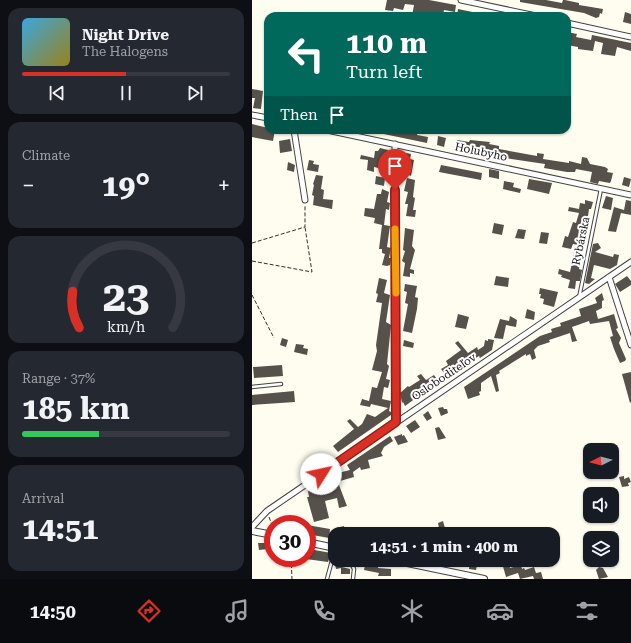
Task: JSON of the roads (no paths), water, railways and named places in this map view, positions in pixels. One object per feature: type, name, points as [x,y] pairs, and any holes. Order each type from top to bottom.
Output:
[{"type":"street","points":[[461,0],[517,12]]},
{"type":"street","points":[[571,24],[631,36]]},
{"type":"street","points":[[252,115],[264,117]]},
{"type":"street","points":[[295,134],[305,200]]},
{"type":"street","name":"Holubyho","points":[[346,134],[631,195]]},
{"type":"street","points":[[395,144],[396,422]]},
{"type":"street","name":"Osloboditeľov","points":[[252,526],[267,511],[631,262]]},
{"type":"street","points":[[609,277],[629,333],[631,346]]},
{"type":"street","points":[[252,531],[264,534]]},
{"type":"street","points":[[316,545],[328,550]]},
{"type":"street","points":[[427,567],[484,579]]},
{"type":"lane","name":"Rybárska","points":[[579,298],[601,188]]},
{"type":"lane","points":[[252,387],[281,384]]},
{"type":"lane","points":[[327,579],[331,567]]},
{"type":"lane","points":[[353,567],[354,579]]}]
